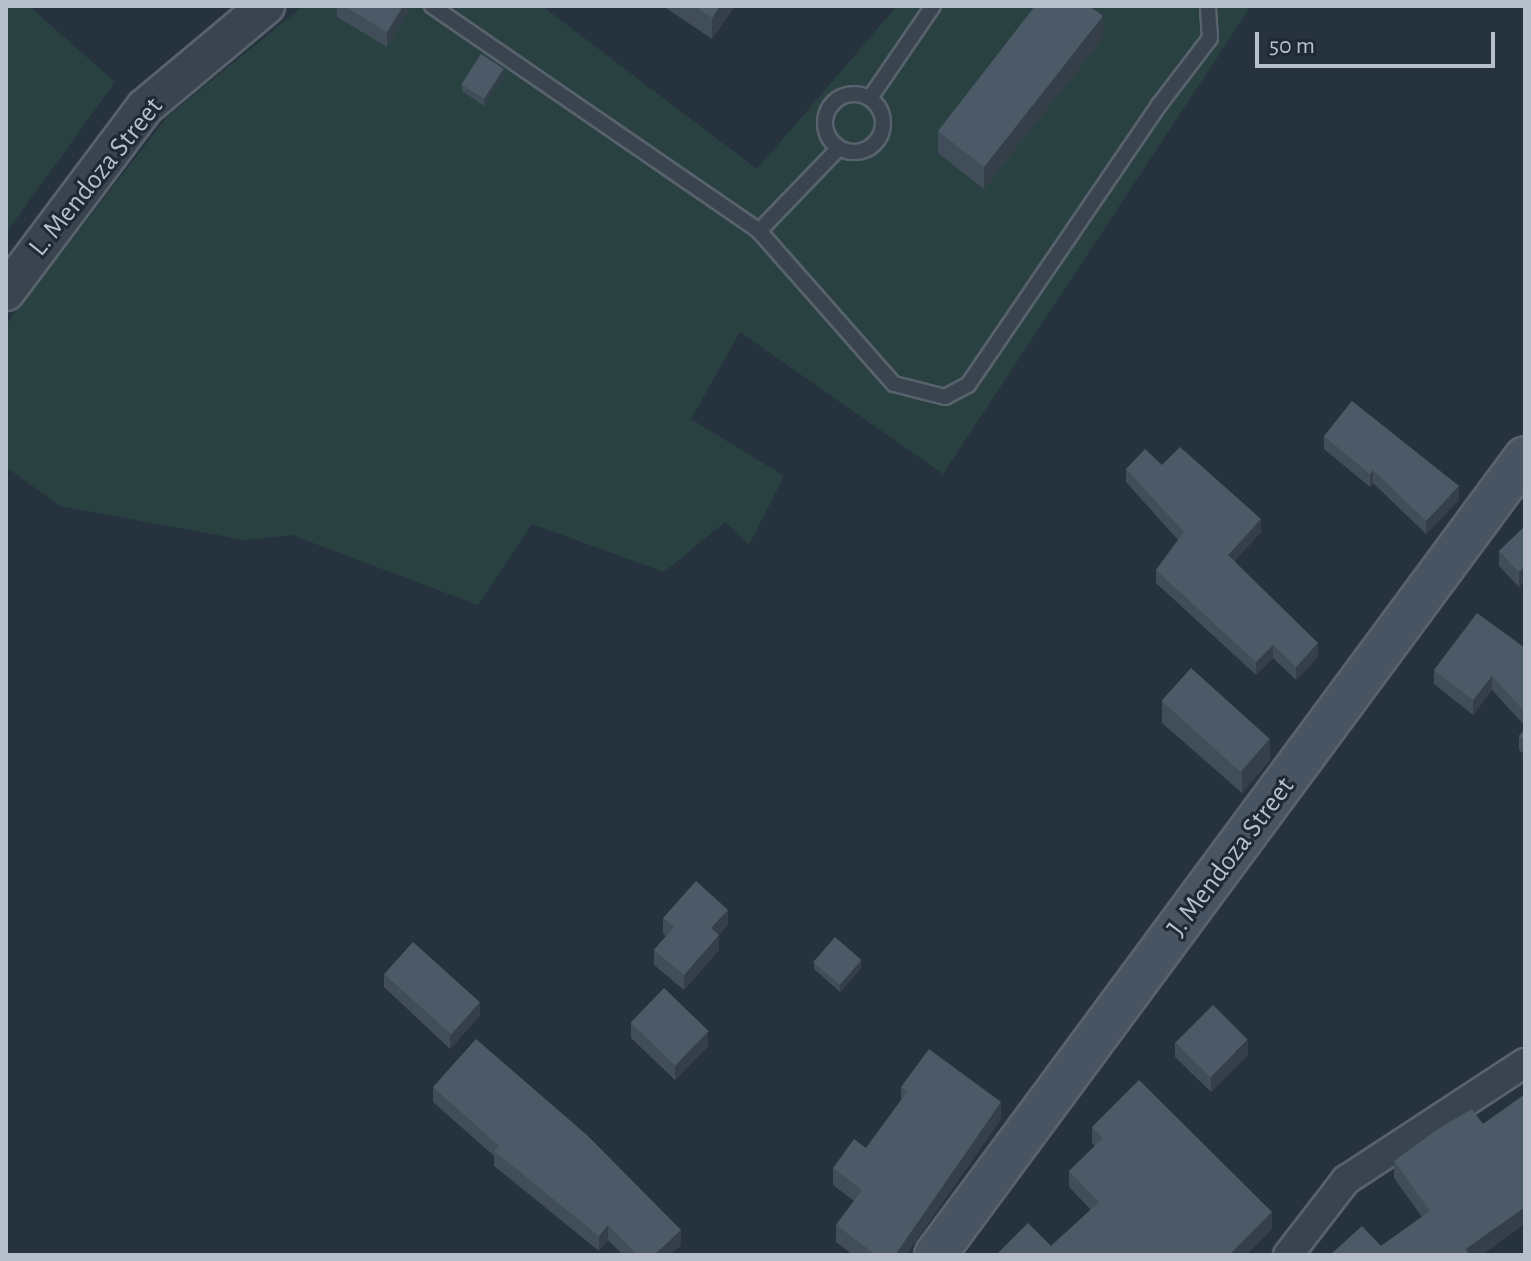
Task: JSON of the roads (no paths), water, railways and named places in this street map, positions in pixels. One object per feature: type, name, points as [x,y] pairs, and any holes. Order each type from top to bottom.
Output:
[{"type":"main road","name":"J. Mendoza Street","points":[[935,1255],[1525,457]]},
{"type":"street","name":"L. Mendoza Street","points":[[6,292],[145,107],[266,6]]},
{"type":"street","points":[[1288,1255],[1346,1180],[1525,1063]]},
{"type":"lane","points":[[432,6],[759,231],[894,384],[945,397],[968,385],[1159,105],[1210,38],[1208,6]]},
{"type":"lane","points":[[870,98],[933,6]]},
{"type":"lane","points":[[852,93],[870,98],[882,112],[883,131],[873,146],[856,153],[838,149],[826,135],[825,116],[834,100],[852,93]]},
{"type":"lane","points":[[759,231],[838,149]]}]
